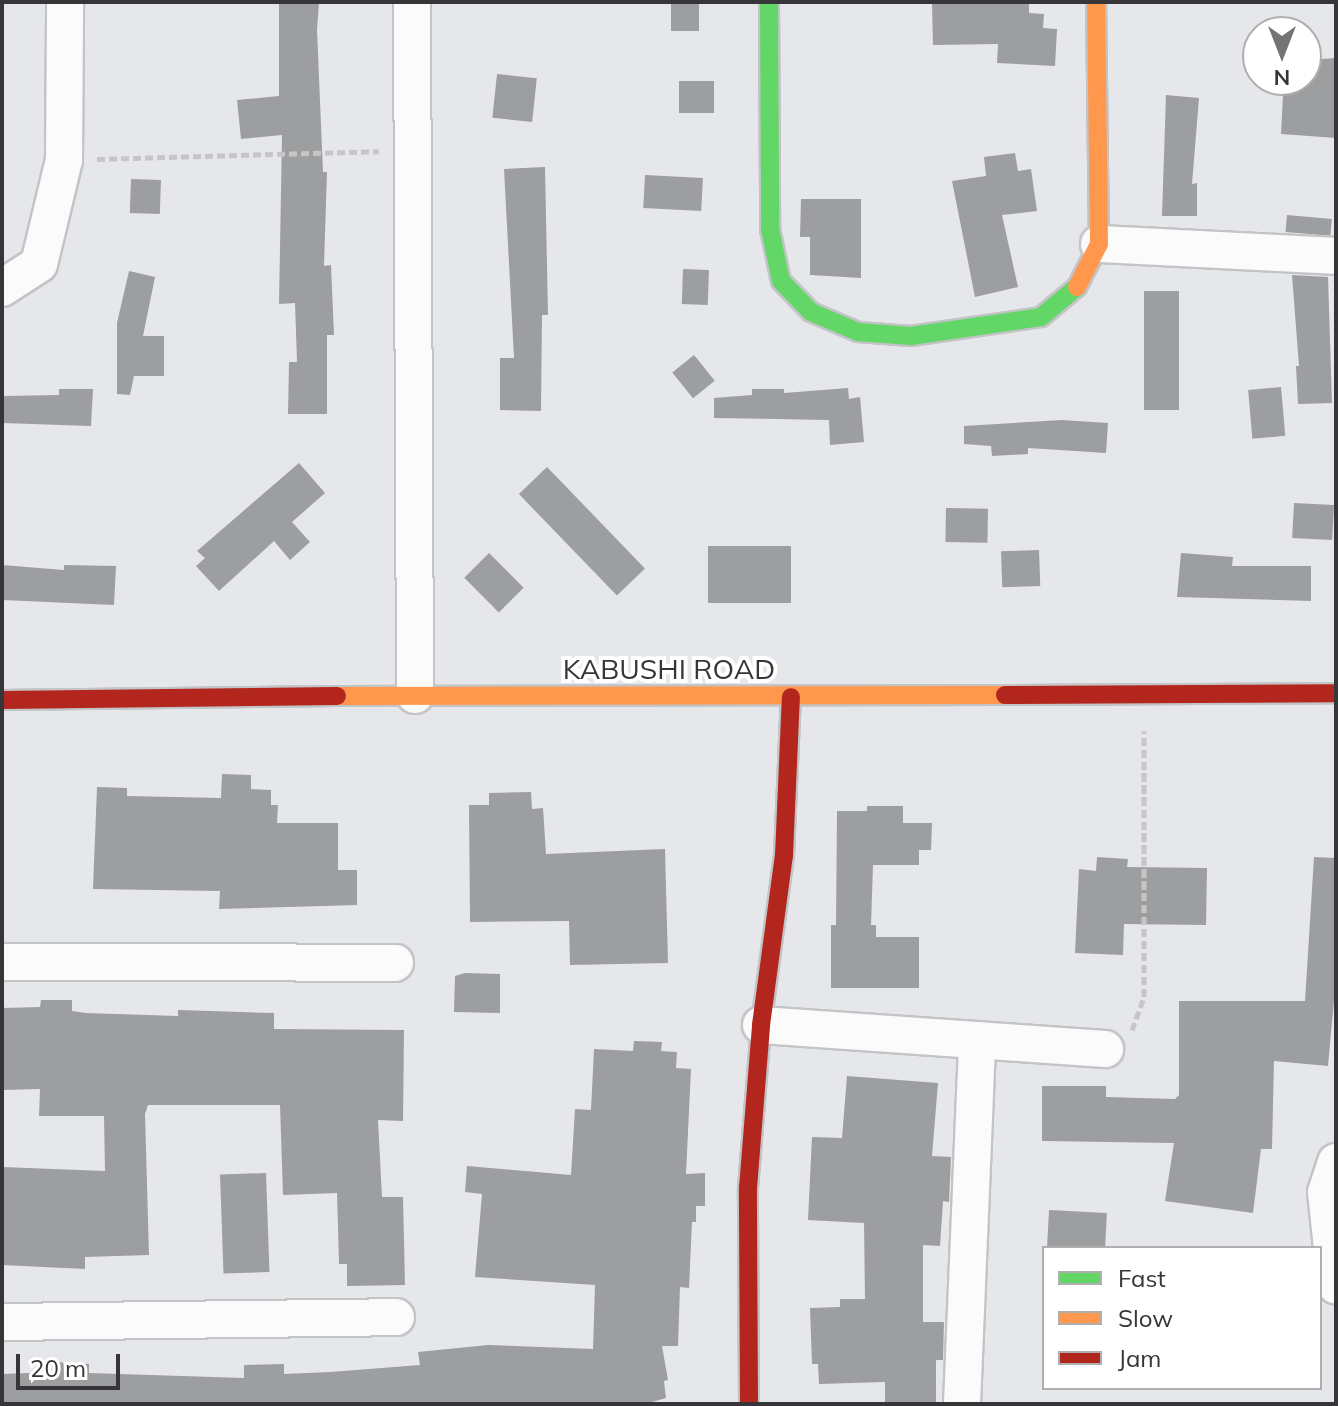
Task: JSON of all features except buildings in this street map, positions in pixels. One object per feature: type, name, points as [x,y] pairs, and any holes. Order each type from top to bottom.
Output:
[{"type":"street","points":[[2,288],[39,264],[64,160],[65,2]]},
{"type":"street","points":[[412,2],[415,695]]},
{"type":"street","points":[[769,2],[770,229],[781,281],[811,312],[858,332],[911,336],[1041,317],[1076,289],[1099,244],[1096,2]]},
{"type":"street","points":[[1099,244],[1336,256]]},
{"type":"street","name":"KABUSHI ROAD","points":[[2,700],[415,695],[791,697],[1336,693]]},
{"type":"street","points":[[749,1404],[748,1188],[761,1025],[784,855],[791,697]]},
{"type":"street","points":[[2,962],[395,963]]},
{"type":"street","points":[[761,1025],[1105,1049]]},
{"type":"street","points":[[962,1404],[977,1040]]},
{"type":"street","points":[[1336,1162],[1326,1192],[1336,1285]]},
{"type":"street","points":[[2,1322],[396,1317]]},
{"type":"path","points":[[64,160],[412,150]]},
{"type":"path","points":[[1105,1049],[1134,1029],[1144,997],[1144,696]]},
{"type":"traffic: fast","points":[[769,2],[770,229],[781,281],[811,312],[858,332],[911,336],[1041,317],[1077,287]]},
{"type":"traffic: slow","points":[[1077,287],[1099,244],[1096,2]]},
{"type":"traffic: slow","points":[[337,696],[1005,695]]},
{"type":"traffic: jam","points":[[1005,695],[1336,693]]},
{"type":"traffic: jam","points":[[2,700],[337,696]]},
{"type":"traffic: jam","points":[[749,1404],[748,1188],[761,1025],[784,855],[791,697]]}]
